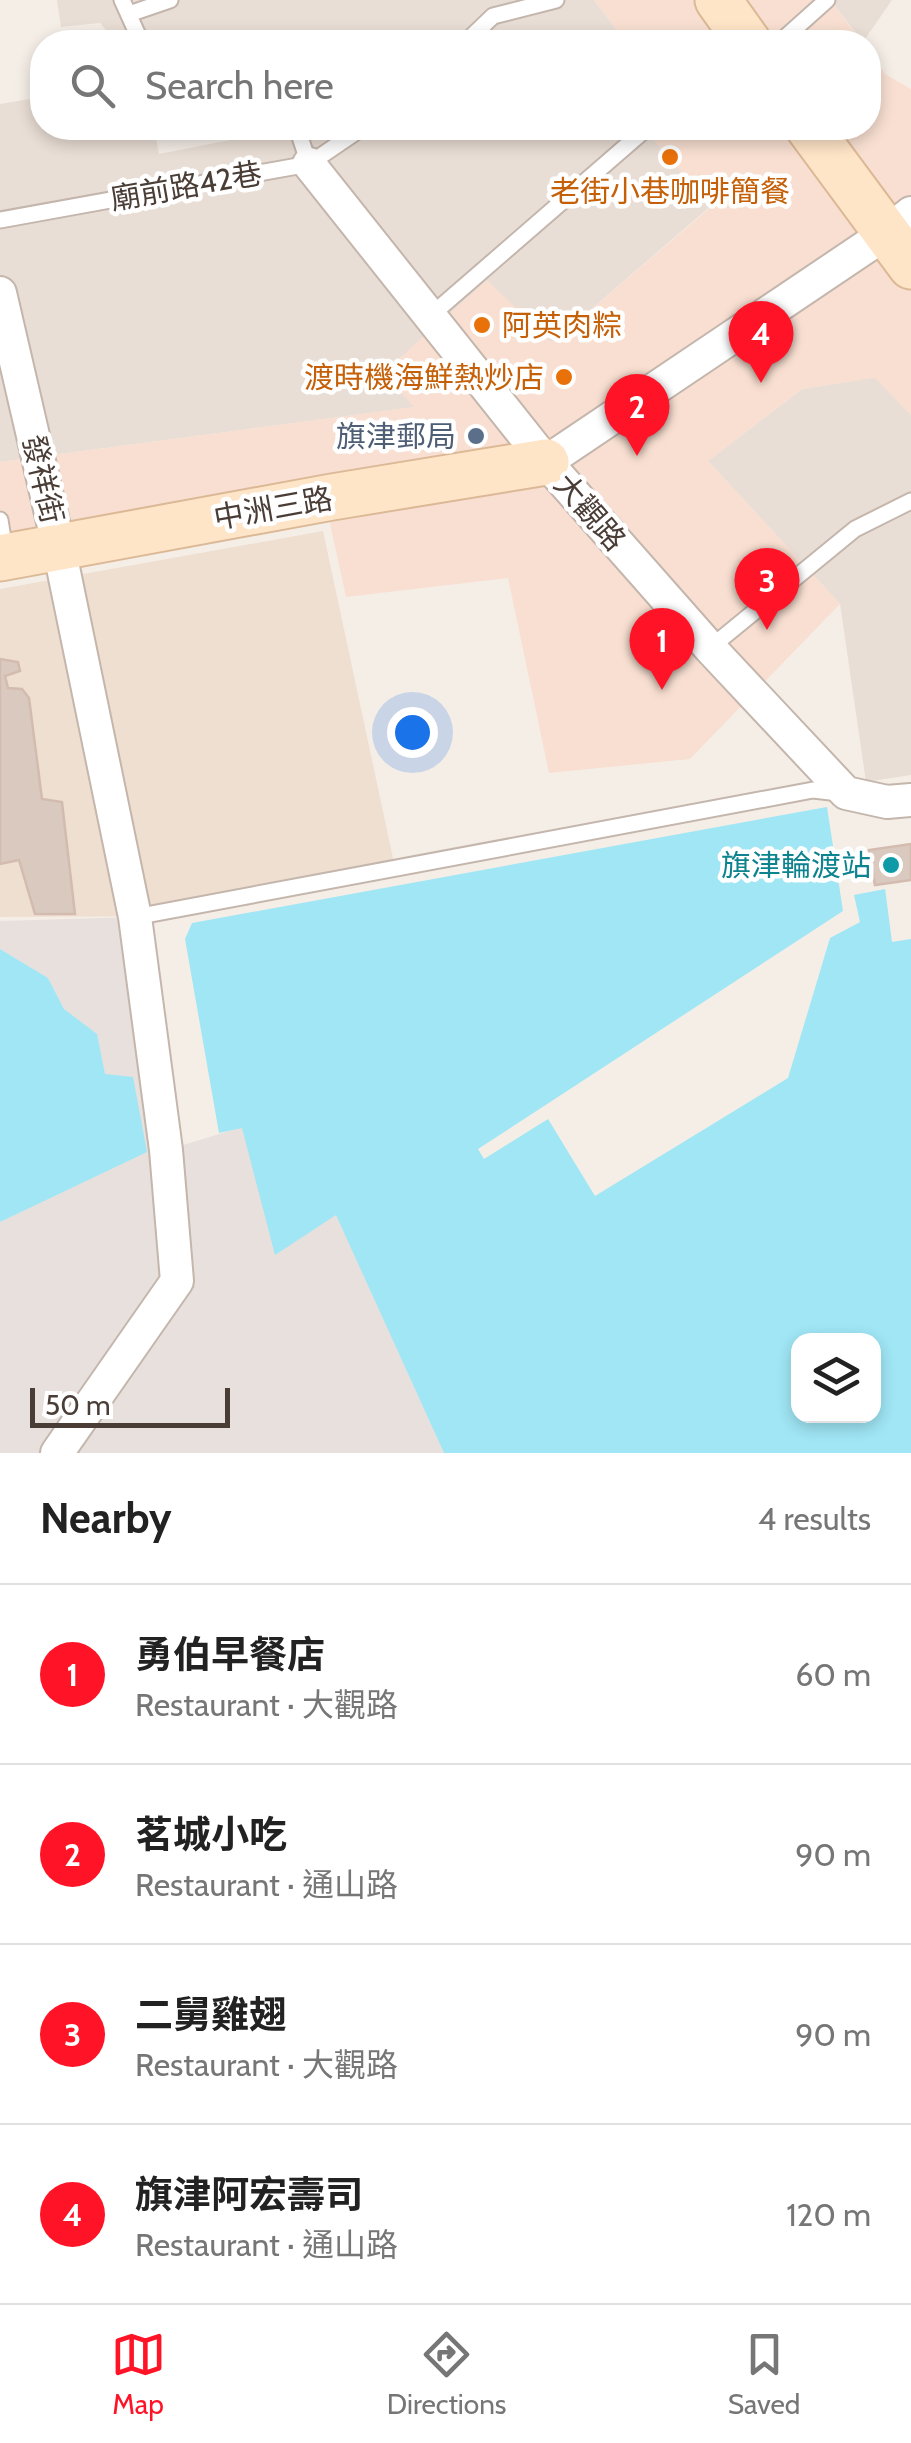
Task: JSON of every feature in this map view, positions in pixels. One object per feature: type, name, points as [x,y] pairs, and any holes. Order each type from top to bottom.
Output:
[{"type":"street","points":[[718,0],[744,30]]},
{"type":"street","points":[[546,462],[902,238],[819,140]]},
{"type":"street","name":"大觀路","points":[[309,164],[546,462],[710,648],[846,793]]},
{"type":"street","name":"發祥街","points":[[0,292],[136,917],[166,1150],[177,1281],[57,1453]]},
{"type":"street","name":"中洲三路","points":[[2,545],[58,548],[546,462]]},
{"type":"street","points":[[846,793],[887,802],[911,800]]},
{"type":"lane","points":[[136,30],[126,7],[170,0]]},
{"type":"lane","points":[[478,30],[493,16],[556,0]]},
{"type":"lane","points":[[775,30],[827,0]]},
{"type":"lane","points":[[301,140],[309,164]]},
{"type":"lane","name":"廟前路42巷","points":[[0,220],[309,164],[344,140]]},
{"type":"lane","points":[[429,317],[633,140]]},
{"type":"lane","points":[[710,648],[856,529],[911,501]]},
{"type":"lane","points":[[136,917],[813,790],[846,793]]},
{"type":"shaded area","points":[[57,0],[594,0],[617,30],[106,30],[100,23],[61,27]]},
{"type":"shaded area","points":[[594,0],[830,0],[853,30],[617,30]]},
{"type":"shaded area","points":[[830,0],[892,0],[871,30],[854,30]]},
{"type":"shaded area","points":[[881,68],[911,89],[911,415],[875,378],[802,389],[708,461],[840,604],[690,759],[549,773],[508,578],[346,597],[322,487],[0,544],[0,462],[414,407],[383,373],[487,280],[552,343],[712,206],[654,140],[881,140]]},
{"type":"shaded area","points":[[30,99],[30,140],[156,140],[159,154],[230,140],[654,140],[712,205],[552,343],[487,281],[383,373],[415,407],[0,462],[0,104]]},
{"type":"shaded area","points":[[875,377],[911,415],[911,775],[866,782],[840,604],[708,461],[802,389]]},
{"type":"shaded area","points":[[323,531],[396,872],[185,916],[0,917],[0,589]]},
{"type":"shaded area","points":[[135,917],[167,1150],[242,1127],[336,1214],[444,1453],[0,1453],[0,1222],[147,1151],[105,1074],[96,1034],[64,1009],[48,978],[0,949],[0,921]]},
{"type":"water","points":[[827,807],[843,911],[478,1149],[484,1159],[548,1119],[595,1196],[788,1078],[830,938],[860,922],[854,895],[911,884],[911,1453],[444,1453],[336,1215],[275,1255],[242,1128],[219,1133],[185,939],[192,923]]},
{"type":"water","points":[[0,949],[48,978],[64,1009],[97,1034],[105,1074],[133,1077],[147,1152],[0,1222]]},
{"type":"pier","points":[[911,884],[911,939],[892,942],[885,888]]},
{"type":"building","points":[[0,659],[18,662],[20,671],[5,676],[8,688],[22,689],[29,698],[42,799],[62,802],[75,914],[35,914],[19,860],[0,864]]},
{"type":"building","name":"旗津輪渡站","points":[[911,844],[911,880],[875,885],[869,850]]},
{"type":"place","name":"老街小巷咖啡簡餐","points":[[670,157]]},
{"type":"place","name":"阿英肉粽","points":[[482,325]]},
{"type":"place","name":"渡時機海鮮熱炒店","points":[[564,377]]},
{"type":"place","name":"旗津阿宏壽司","points":[[761,383]]},
{"type":"place","name":"旗津郵局","points":[[476,436]]},
{"type":"place","name":"茗城小吃","points":[[637,456]]},
{"type":"place","name":"二舅雞翅","points":[[767,630]]},
{"type":"place","name":"勇伯早餐店","points":[[662,690]]},
{"type":"place","name":"旗津輪渡站","points":[[891,865]]}]
